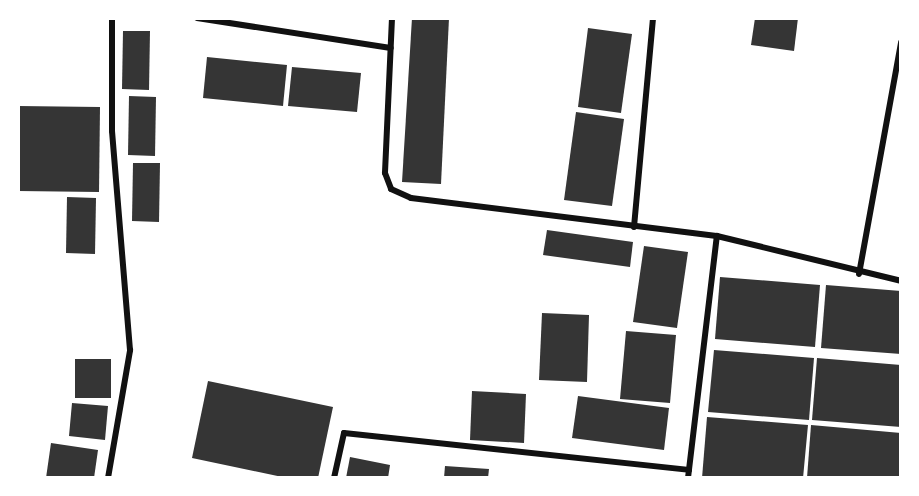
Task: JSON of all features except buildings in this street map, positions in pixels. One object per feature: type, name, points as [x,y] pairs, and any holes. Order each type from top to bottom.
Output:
[{"type":"street","points":[[108,478],[130,350],[112,131],[112,18]]},
{"type":"street","points":[[197,18],[391,48]]},
{"type":"street","points":[[392,18],[385,173],[391,189],[411,198],[717,236],[859,274],[901,281]]},
{"type":"street","points":[[634,227],[653,18]]},
{"type":"street","points":[[859,274],[901,42]]},
{"type":"street","points":[[688,478],[717,236]]},
{"type":"street","points":[[334,478],[344,433],[688,470]]}]
